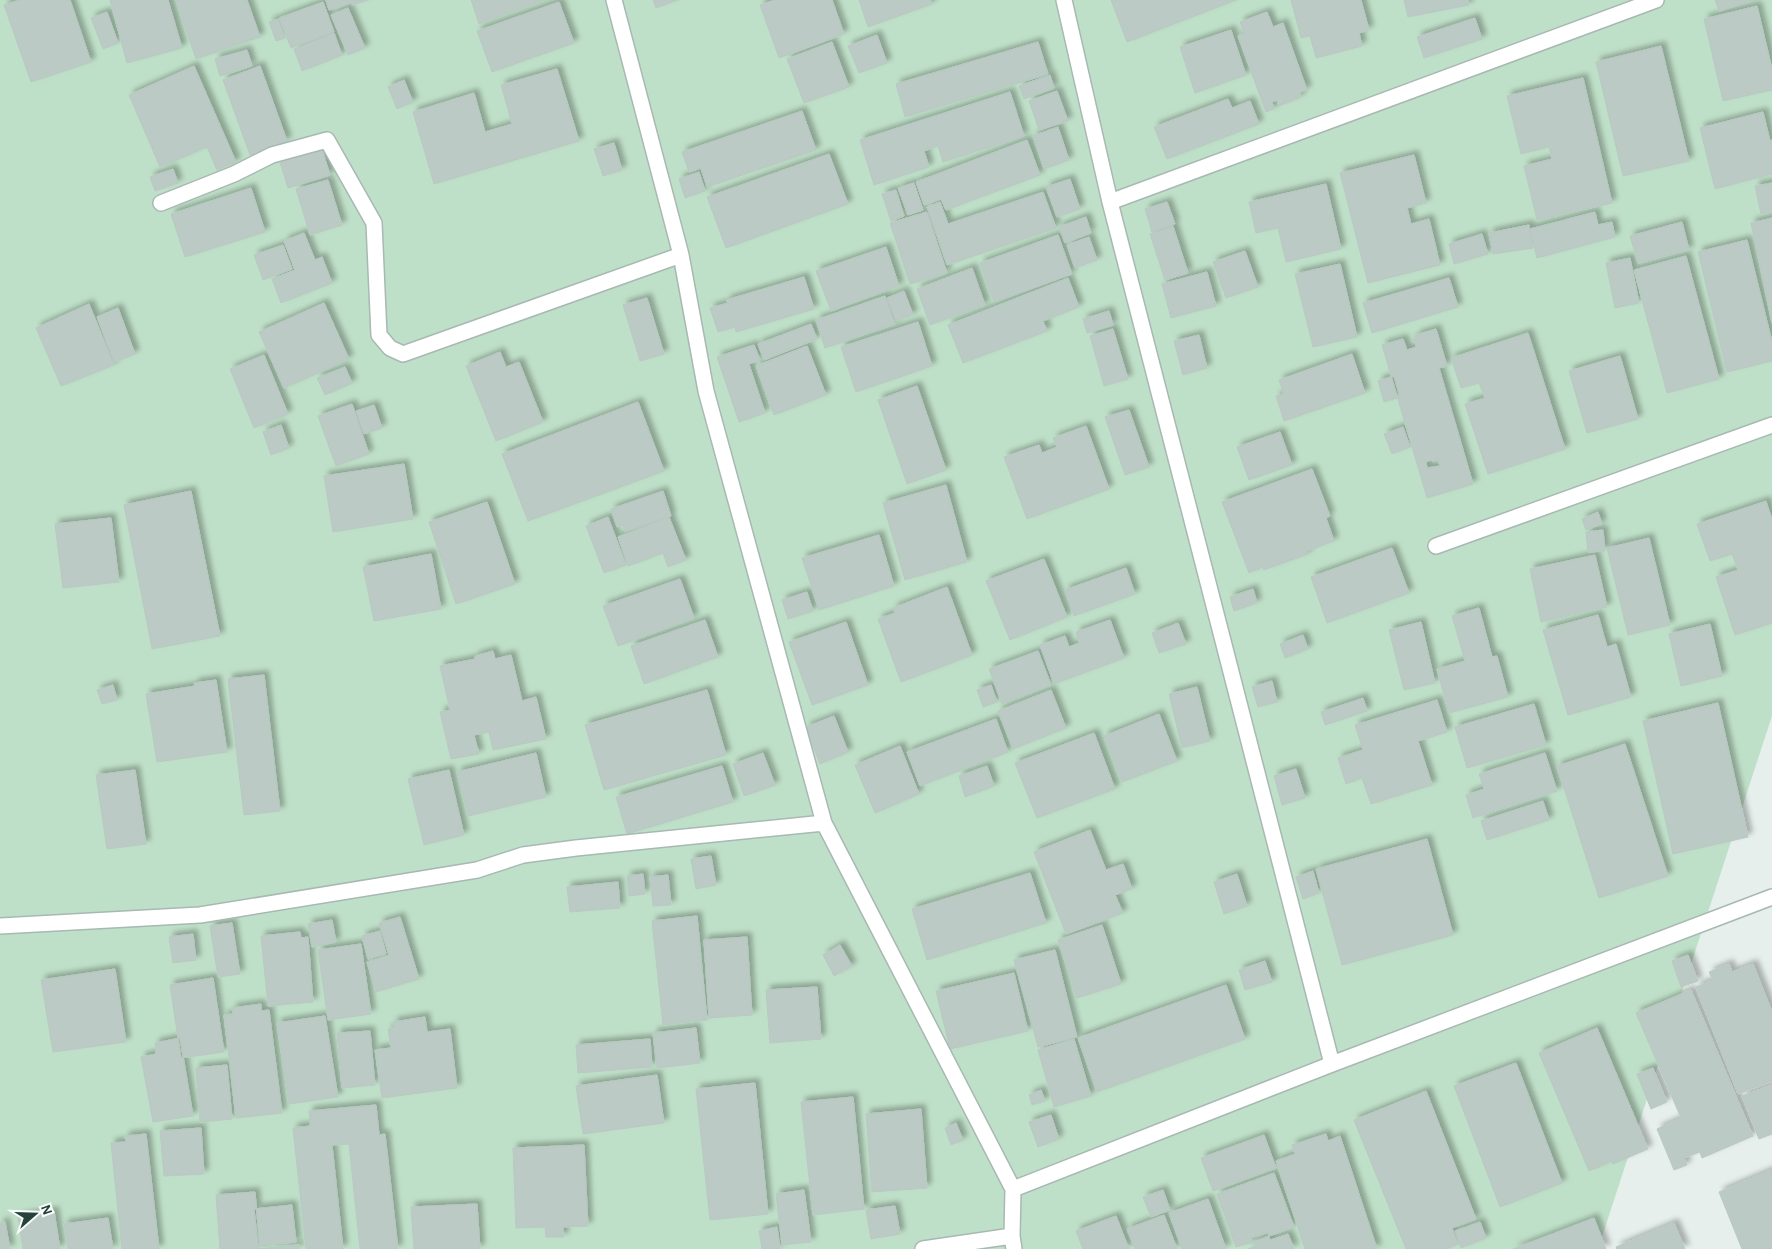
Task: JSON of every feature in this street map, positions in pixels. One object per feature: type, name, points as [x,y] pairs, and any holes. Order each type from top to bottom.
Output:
[{"type":"street","points":[[614,0],[681,255],[706,391],[824,822],[1013,1189],[1013,1242],[923,1249]]},
{"type":"street","points":[[1064,0],[1110,202],[1332,1064]]},
{"type":"street","points":[[1110,202],[1656,0]]},
{"type":"street","points":[[161,203],[234,174],[272,155],[327,140],[374,223],[379,335],[390,348],[403,354],[681,255]]},
{"type":"street","points":[[1436,546],[1772,425]]},
{"type":"street","points":[[0,926],[200,915],[477,870],[524,855],[824,822]]},
{"type":"street","points":[[1013,1189],[1332,1064],[1772,897]]},
{"type":"green space","points":[[0,0],[1772,0],[1772,716],[1598,1249],[0,1249]]},
{"type":"building","points":[[20,0],[70,0],[91,62],[31,82],[4,5]]},
{"type":"building","points":[[110,0],[168,0],[182,48],[127,63]]},
{"type":"building","points":[[176,0],[247,0],[260,37],[196,59]]},
{"type":"building","points":[[326,0],[368,0],[329,10]]},
{"type":"building","points":[[471,0],[545,0],[479,24]]},
{"type":"building","points":[[653,0],[677,0],[656,8]]},
{"type":"building","points":[[775,0],[832,0],[844,34],[779,58],[760,5]]},
{"type":"building","points":[[859,0],[930,0],[932,4],[868,27]]},
{"type":"building","points":[[1111,0],[1236,0],[1127,42]]},
{"type":"building","points":[[1291,0],[1361,0],[1369,30],[1359,33],[1362,46],[1316,58],[1310,36],[1301,38]]},
{"type":"building","points":[[1404,0],[1468,0],[1469,5],[1408,17]]},
{"type":"building","points":[[1715,0],[1755,0],[1719,11]]},
{"type":"building","points":[[323,2],[334,32],[291,48],[279,18]]},
{"type":"building","points":[[559,2],[574,43],[492,72],[477,31]]},
{"type":"building","points":[[1757,6],[1772,69],[1772,90],[1723,101],[1704,19]]},
{"type":"building","points":[[348,8],[365,48],[348,55],[331,15]]},
{"type":"building","points":[[107,12],[118,43],[103,49],[91,18]]},
{"type":"building","points":[[1267,12],[1273,27],[1283,23],[1307,90],[1300,92],[1301,97],[1279,106],[1277,100],[1272,102],[1274,109],[1266,112],[1238,36],[1244,33],[1240,22]]},
{"type":"building","points":[[1475,18],[1482,39],[1424,58],[1417,37]]},
{"type":"building","points":[[278,19],[285,38],[276,41],[269,22]]},
{"type":"building","points":[[1231,30],[1246,75],[1195,93],[1180,47]]},
{"type":"building","points":[[334,33],[342,55],[302,71],[294,49]]},
{"type":"building","points":[[877,35],[887,63],[859,73],[848,46]]},
{"type":"building","points":[[832,42],[849,87],[804,103],[787,59]]},
{"type":"building","points":[[1038,42],[1048,74],[905,117],[896,84]]},
{"type":"building","points":[[1661,46],[1689,161],[1623,176],[1596,62]]},
{"type":"building","points":[[247,50],[252,66],[220,76],[215,59]]},
{"type":"building","points":[[194,66],[236,162],[217,170],[207,147],[160,167],[129,95]]},
{"type":"building","points":[[260,66],[287,141],[250,155],[223,80]]},
{"type":"building","points":[[557,69],[579,141],[434,184],[413,112],[474,93],[485,132],[512,124],[501,85]]},
{"type":"building","points":[[1050,75],[1054,88],[1024,99],[1019,86]]},
{"type":"building","points":[[1583,78],[1612,203],[1537,220],[1524,166],[1552,159],[1549,147],[1521,154],[1507,96]]},
{"type":"building","points":[[404,80],[413,102],[397,109],[388,87]]},
{"type":"building","points":[[1057,91],[1068,121],[1039,130],[1029,101]]},
{"type":"building","points":[[1010,92],[1024,136],[943,162],[938,146],[924,151],[929,167],[874,185],[860,140]]},
{"type":"building","points":[[1228,99],[1232,108],[1250,101],[1259,124],[1167,159],[1154,127]]},
{"type":"building","points":[[802,111],[816,150],[707,187],[701,168],[689,172],[682,152]]},
{"type":"building","points":[[1763,112],[1770,141],[1772,140],[1772,174],[1715,189],[1700,128]]},
{"type":"building","points":[[1058,127],[1069,160],[1044,169],[1033,136]]},
{"type":"building","points":[[1027,140],[1040,175],[946,210],[941,199],[924,205],[916,182]]},
{"type":"building","points":[[614,143],[622,170],[603,176],[594,149]]},
{"type":"building","points":[[321,146],[330,175],[288,188],[279,159]]},
{"type":"building","points":[[829,154],[848,204],[726,248],[707,197]]},
{"type":"building","points":[[1414,155],[1426,203],[1407,208],[1411,224],[1429,219],[1440,265],[1368,283],[1340,173]]},
{"type":"building","points":[[173,169],[178,183],[155,191],[150,177]]},
{"type":"building","points":[[699,172],[705,191],[685,198],[679,179]]},
{"type":"building","points":[[1070,179],[1080,209],[1057,217],[1046,187]]},
{"type":"building","points":[[328,180],[342,225],[310,235],[296,189]]},
{"type":"building","points":[[914,183],[923,210],[908,215],[898,188]]},
{"type":"building","points":[[1772,183],[1772,212],[1761,214],[1755,186]]},
{"type":"building","points":[[1326,184],[1341,249],[1286,262],[1278,228],[1256,233],[1249,202]]},
{"type":"building","points":[[251,188],[265,232],[185,257],[171,214]]},
{"type":"building","points":[[896,190],[904,216],[891,221],[882,194]]},
{"type":"building","points":[[1043,192],[1056,228],[947,265],[927,207],[940,202],[948,224]]},
{"type":"building","points":[[1167,202],[1175,224],[1152,232],[1145,209]]},
{"type":"building","points":[[927,212],[947,273],[910,284],[890,223]]},
{"type":"building","points":[[1595,212],[1598,225],[1612,222],[1615,237],[1537,258],[1530,229]]},
{"type":"building","points":[[1086,217],[1091,233],[1065,243],[1059,227]]},
{"type":"building","points":[[1772,218],[1772,323],[1751,223]]},
{"type":"building","points":[[1682,222],[1689,250],[1638,263],[1630,236]]},
{"type":"building","points":[[1529,225],[1533,248],[1493,254],[1489,233]]},
{"type":"building","points":[[1173,226],[1188,273],[1165,280],[1150,234]]},
{"type":"building","points":[[304,233],[315,260],[322,257],[332,283],[281,303],[272,279],[295,270],[284,241]]},
{"type":"building","points":[[1482,234],[1488,254],[1454,264],[1449,244]]},
{"type":"building","points":[[1058,235],[1072,274],[994,302],[980,263]]},
{"type":"building","points":[[1089,237],[1097,260],[1075,268],[1067,245]]},
{"type":"building","points":[[1747,240],[1772,342],[1772,361],[1727,372],[1698,252]]},
{"type":"building","points":[[283,245],[292,269],[263,280],[254,255]]},
{"type":"building","points":[[886,247],[899,286],[831,311],[816,271]]},
{"type":"building","points":[[1245,251],[1258,287],[1226,298],[1213,262]]},
{"type":"building","points":[[1686,256],[1719,379],[1667,393],[1634,270]]},
{"type":"building","points":[[1630,258],[1639,303],[1615,308],[1606,263]]},
{"type":"building","points":[[1340,264],[1357,337],[1313,347],[1295,274]]},
{"type":"building","points":[[972,268],[985,305],[930,325],[917,289]]},
{"type":"building","points":[[1207,272],[1216,306],[1171,318],[1162,284]]},
{"type":"building","points":[[804,277],[814,309],[736,332],[735,327],[718,332],[710,308],[728,303],[726,300]]},
{"type":"building","points":[[1068,278],[1079,307],[1043,321],[1047,331],[963,363],[948,325]]},
{"type":"building","points":[[1449,278],[1458,307],[1372,333],[1363,303]]},
{"type":"building","points":[[904,291],[913,315],[896,321],[887,298]]},
{"type":"building","points":[[885,296],[895,324],[825,348],[816,320]]},
{"type":"building","points":[[647,298],[664,354],[640,361],[623,305]]},
{"type":"building","points":[[324,303],[349,359],[284,388],[259,332]]},
{"type":"building","points":[[89,304],[114,365],[61,386],[36,328]]},
{"type":"building","points":[[118,308],[135,354],[114,362],[97,317]]},
{"type":"building","points":[[1109,311],[1113,325],[1087,333],[1083,319]]},
{"type":"building","points":[[918,322],[932,366],[856,392],[841,347]]},
{"type":"building","points":[[811,324],[817,339],[764,360],[758,344]]},
{"type":"building","points":[[1113,329],[1128,379],[1104,386],[1090,336]]},
{"type":"building","points":[[1436,329],[1447,366],[1439,368],[1473,484],[1427,498],[1382,345],[1403,339],[1407,350],[1416,347],[1415,341],[1412,342],[1411,340],[1417,338],[1416,335]],"holes":[[[1438,460],[1440,466],[1427,468],[1426,462]]]},
{"type":"building","points":[[1528,333],[1565,449],[1488,474],[1465,404],[1485,398],[1479,383],[1461,388],[1451,358]]},
{"type":"building","points":[[1199,335],[1207,368],[1183,375],[1174,341]]},
{"type":"building","points":[[754,345],[760,360],[749,364],[765,413],[739,422],[717,357]]},
{"type":"building","points":[[807,346],[826,395],[774,415],[756,366]]},
{"type":"building","points":[[500,352],[506,367],[519,362],[543,422],[496,441],[466,366]]},
{"type":"building","points":[[1352,354],[1365,393],[1284,421],[1276,396],[1284,394],[1279,380]]},
{"type":"building","points":[[264,355],[288,414],[254,428],[230,369]]},
{"type":"building","points":[[1620,356],[1638,419],[1587,433],[1569,371]]},
{"type":"building","points":[[345,367],[352,383],[325,395],[317,378]]},
{"type":"building","points":[[1394,376],[1400,397],[1384,402],[1378,381]]},
{"type":"building","points":[[917,386],[946,470],[907,484],[878,400]]},
{"type":"building","points":[[638,402],[664,471],[528,521],[502,454]]},
{"type":"building","points":[[352,404],[369,454],[336,466],[318,416]]},
{"type":"building","points":[[374,405],[382,428],[364,434],[356,411]]},
{"type":"building","points":[[1129,410],[1149,467],[1125,475],[1105,417]]},
{"type":"building","points":[[281,425],[289,448],[271,455],[263,432]]},
{"type":"building","points":[[1086,426],[1109,489],[1027,519],[1004,457],[1039,445],[1042,453],[1057,447],[1053,438]]},
{"type":"building","points":[[1403,427],[1410,447],[1392,454],[1384,434]]},
{"type":"building","points":[[1280,432],[1292,465],[1249,480],[1237,447]]},
{"type":"building","points":[[404,464],[413,519],[333,532],[324,476]]},
{"type":"building","points":[[1312,469],[1330,516],[1326,518],[1334,541],[1307,551],[1308,554],[1264,570],[1263,567],[1249,573],[1222,502]]},
{"type":"building","points":[[946,485],[967,562],[905,580],[883,503]]},
{"type":"building","points":[[191,491],[220,636],[152,649],[124,505]]},
{"type":"building","points":[[663,491],[671,516],[625,532],[623,525],[617,527],[611,509]]},
{"type":"building","points":[[1766,501],[1772,520],[1772,623],[1735,635],[1716,577],[1738,570],[1732,554],[1710,561],[1697,524]]},
{"type":"building","points":[[487,502],[515,584],[456,604],[429,522]]},
{"type":"building","points":[[1598,512],[1602,524],[1586,530],[1582,519]]},
{"type":"building","points":[[608,517],[626,565],[604,573],[586,526]]},
{"type":"building","points":[[669,517],[686,560],[668,567],[663,553],[628,566],[618,537]]},
{"type":"building","points":[[111,518],[119,582],[63,588],[55,524]]},
{"type":"building","points":[[1603,530],[1605,551],[1588,552],[1586,532]]},
{"type":"building","points":[[879,535],[894,586],[819,610],[802,558]]},
{"type":"building","points":[[1649,538],[1670,625],[1628,635],[1607,548]]},
{"type":"building","points":[[1392,548],[1409,593],[1327,623],[1311,577]]},
{"type":"building","points":[[431,554],[441,609],[374,621],[363,567]]},
{"type":"building","points":[[1595,555],[1607,607],[1541,622],[1530,569]]},
{"type":"building","points":[[1044,559],[1067,617],[1010,640],[986,581]]},
{"type":"building","points":[[1126,568],[1135,594],[1074,616],[1065,590]]},
{"type":"building","points":[[680,579],[694,618],[618,646],[603,606]]},
{"type":"building","points":[[947,587],[972,655],[901,682],[878,619],[895,613],[893,608]]},
{"type":"building","points":[[1253,589],[1257,603],[1234,611],[1230,597]]},
{"type":"building","points":[[807,592],[813,611],[788,619],[782,600]]},
{"type":"building","points":[[1479,608],[1492,657],[1497,656],[1508,697],[1449,713],[1437,669],[1465,661],[1452,616]]},
{"type":"building","points":[[1598,615],[1607,647],[1616,644],[1631,697],[1568,715],[1543,630]]},
{"type":"building","points":[[705,620],[718,657],[644,684],[631,646]]},
{"type":"building","points":[[1110,620],[1124,658],[1054,684],[1040,645],[1065,636],[1069,647],[1079,643],[1076,632]]},
{"type":"building","points":[[846,622],[868,685],[812,705],[789,642]]},
{"type":"building","points":[[1421,622],[1435,683],[1404,690],[1389,630]]},
{"type":"building","points":[[1178,623],[1186,644],[1159,653],[1152,633]]},
{"type":"building","points":[[1710,624],[1722,676],[1681,686],[1669,634]]},
{"type":"building","points":[[1303,635],[1308,649],[1285,658],[1280,644]]},
{"type":"building","points":[[493,651],[495,659],[511,655],[522,701],[536,697],[546,739],[493,750],[489,732],[474,735],[479,754],[451,759],[440,712],[450,710],[440,666],[475,659],[475,656]]},
{"type":"building","points":[[1038,651],[1051,685],[1002,704],[989,669]]},
{"type":"building","points":[[264,675],[280,811],[244,815],[228,679]]},
{"type":"building","points":[[216,680],[227,752],[157,762],[146,694],[195,686],[194,683]]},
{"type":"building","points":[[1272,681],[1277,702],[1258,707],[1252,687]]},
{"type":"building","points":[[113,685],[117,700],[102,704],[97,690]]},
{"type":"building","points":[[991,685],[997,702],[983,707],[977,690]]},
{"type":"building","points":[[1197,687],[1210,741],[1182,748],[1169,694]]},
{"type":"building","points":[[707,690],[726,755],[604,790],[585,725]]},
{"type":"building","points":[[1051,690],[1066,728],[1013,749],[998,711]]},
{"type":"building","points":[[1363,698],[1367,711],[1325,725],[1321,712]]},
{"type":"building","points":[[1437,700],[1447,732],[1418,741],[1432,785],[1371,804],[1362,778],[1346,784],[1338,758],[1363,750],[1355,725]]},
{"type":"building","points":[[1718,703],[1748,837],[1673,854],[1643,721]]},
{"type":"building","points":[[1534,704],[1546,745],[1467,768],[1455,727]]},
{"type":"building","points":[[1159,714],[1177,761],[1122,782],[1104,736]]},
{"type":"building","points":[[834,716],[848,752],[820,764],[806,727]]},
{"type":"building","points":[[996,719],[1008,752],[920,786],[907,752]]},
{"type":"building","points":[[1094,733],[1115,789],[1037,818],[1015,763]]},
{"type":"building","points":[[1625,744],[1668,876],[1599,898],[1557,766]]},
{"type":"building","points":[[900,746],[919,794],[875,813],[855,765]]},
{"type":"building","points":[[536,753],[546,797],[468,816],[457,772]]},
{"type":"building","points":[[763,753],[775,785],[744,796],[733,764]]},
{"type":"building","points":[[1545,753],[1557,791],[1473,818],[1466,795],[1484,789],[1479,774]]},
{"type":"building","points":[[722,766],[733,802],[627,834],[616,797]]},
{"type":"building","points":[[987,766],[994,786],[965,797],[959,776]]},
{"type":"building","points":[[1296,769],[1305,798],[1282,805],[1274,776]]},
{"type":"building","points":[[135,770],[146,844],[107,849],[96,775]]},
{"type":"building","points":[[449,770],[464,835],[424,845],[408,779]]},
{"type":"building","points":[[1543,801],[1549,820],[1487,840],[1481,821]]},
{"type":"building","points":[[1090,830],[1106,870],[1123,864],[1132,889],[1115,895],[1123,913],[1066,934],[1034,852]]},
{"type":"building","points":[[1427,839],[1453,935],[1342,965],[1316,869]]},
{"type":"building","points":[[711,856],[716,885],[696,889],[691,859]]},
{"type":"building","points":[[1313,871],[1319,893],[1303,899],[1296,877]]},
{"type":"building","points":[[1030,873],[1046,923],[927,960],[912,909]]},
{"type":"building","points":[[643,874],[645,894],[629,896],[627,876]]},
{"type":"building","points":[[1237,874],[1247,906],[1224,914],[1214,882]]},
{"type":"building","points":[[668,875],[671,905],[653,906],[650,877]]},
{"type":"building","points":[[618,882],[620,908],[570,912],[567,887]]},
{"type":"building","points":[[697,916],[707,1020],[663,1025],[652,921]]},
{"type":"building","points":[[400,917],[419,979],[376,992],[367,962],[389,955],[379,923]]},
{"type":"building","points":[[332,920],[336,942],[312,947],[308,924]]},
{"type":"building","points":[[232,923],[240,974],[218,977],[210,926]]},
{"type":"building","points":[[1102,925],[1121,984],[1077,998],[1058,940]]},
{"type":"building","points":[[380,931],[386,954],[368,959],[362,936]]},
{"type":"building","points":[[300,932],[301,938],[308,937],[313,1002],[268,1006],[261,936]]},
{"type":"building","points":[[193,934],[196,960],[173,963],[169,937]]},
{"type":"building","points":[[747,937],[752,1015],[709,1018],[704,940]]},
{"type":"building","points":[[361,944],[371,1014],[328,1020],[318,950]]},
{"type":"building","points":[[840,945],[852,966],[834,976],[823,955]]},
{"type":"building","points":[[1055,950],[1077,1037],[1038,1047],[1014,960]]},
{"type":"building","points":[[1688,955],[1698,981],[1681,987],[1672,961]]},
{"type":"building","points":[[1265,961],[1272,982],[1245,990],[1239,970]]},
{"type":"building","points":[[1729,964],[1732,972],[1753,964],[1772,1012],[1772,1081],[1738,1094],[1696,987],[1713,980],[1709,972]]},
{"type":"building","points":[[115,969],[126,1042],[53,1052],[41,980]]},
{"type":"building","points":[[1014,973],[1028,1031],[950,1049],[936,991]]},
{"type":"building","points":[[213,978],[224,1052],[181,1058],[170,985]]},
{"type":"building","points":[[1226,985],[1245,1039],[1097,1092],[1078,1038]]},
{"type":"building","points":[[817,987],[821,1039],[770,1043],[766,990]]},
{"type":"building","points":[[1691,990],[1753,1136],[1702,1158],[1700,1152],[1684,1158],[1687,1165],[1674,1170],[1657,1129],[1681,1118],[1636,1013]]},
{"type":"building","points":[[261,1004],[261,1011],[269,1010],[282,1113],[236,1118],[224,1015],[233,1014],[232,1008]]},
{"type":"building","points":[[325,1016],[338,1097],[289,1104],[277,1023]]},
{"type":"building","points":[[425,1017],[427,1032],[450,1029],[457,1088],[382,1098],[375,1050],[391,1048],[388,1029],[394,1028],[393,1022]]},
{"type":"building","points":[[696,1028],[700,1063],[657,1068],[653,1033]]},
{"type":"building","points":[[1597,1028],[1648,1149],[1613,1164],[1612,1161],[1589,1171],[1539,1053]]},
{"type":"building","points":[[370,1031],[375,1085],[342,1088],[337,1033]]},
{"type":"building","points":[[180,1038],[193,1116],[153,1122],[141,1057],[156,1054],[155,1043]]},
{"type":"building","points":[[650,1039],[652,1067],[578,1073],[576,1045]]},
{"type":"building","points":[[1074,1039],[1091,1096],[1054,1107],[1038,1050]]},
{"type":"building","points":[[1516,1063],[1562,1183],[1500,1207],[1454,1086]]},
{"type":"building","points":[[227,1065],[232,1119],[200,1122],[196,1068]]},
{"type":"building","points":[[1653,1068],[1667,1102],[1651,1109],[1637,1074]]},
{"type":"building","points":[[657,1075],[664,1123],[583,1134],[576,1086]]},
{"type":"building","points":[[755,1083],[768,1214],[710,1220],[696,1089]]},
{"type":"building","points":[[1772,1085],[1772,1134],[1759,1139],[1742,1096]]},
{"type":"building","points":[[1041,1090],[1045,1101],[1032,1105],[1029,1095]]},
{"type":"building","points":[[1426,1091],[1476,1219],[1452,1228],[1458,1244],[1447,1249],[1406,1249],[1354,1120]]},
{"type":"building","points":[[853,1097],[864,1209],[813,1215],[801,1102]]},
{"type":"building","points":[[376,1105],[379,1135],[385,1134],[398,1249],[360,1249],[349,1144],[332,1145],[343,1249],[306,1249],[293,1128],[310,1126],[309,1111]]},
{"type":"building","points":[[921,1109],[927,1188],[872,1192],[866,1114]]},
{"type":"building","points":[[1051,1115],[1059,1139],[1038,1147],[1029,1122]]},
{"type":"building","points":[[956,1123],[963,1140],[951,1145],[945,1128]]},
{"type":"building","points":[[201,1128],[204,1174],[164,1176],[160,1131]]},
{"type":"building","points":[[146,1134],[159,1249],[122,1249],[111,1143],[126,1142],[125,1136]]},
{"type":"building","points":[[1326,1134],[1328,1141],[1340,1136],[1377,1249],[1305,1249],[1276,1161],[1295,1154],[1292,1145]]},
{"type":"building","points":[[1264,1135],[1276,1168],[1213,1191],[1201,1158]]},
{"type":"building","points":[[584,1145],[588,1226],[563,1227],[564,1237],[546,1237],[545,1227],[516,1228],[513,1148]]},
{"type":"building","points":[[1772,1170],[1772,1249],[1742,1249],[1719,1192]]},
{"type":"building","points":[[1274,1173],[1294,1227],[1269,1236],[1268,1232],[1251,1238],[1253,1242],[1236,1247],[1217,1194]]},
{"type":"building","points":[[804,1190],[811,1242],[782,1245],[776,1194]]},
{"type":"building","points":[[1163,1190],[1170,1210],[1151,1217],[1143,1197]]},
{"type":"building","points":[[255,1192],[260,1249],[220,1249],[216,1195]]},
{"type":"building","points":[[1208,1199],[1226,1249],[1182,1249],[1169,1213]]},
{"type":"building","points":[[477,1204],[480,1249],[414,1249],[411,1207]]},
{"type":"building","points":[[292,1205],[296,1242],[258,1245],[254,1209]]},
{"type":"building","points":[[895,1206],[900,1234],[871,1239],[866,1210]]},
{"type":"building","points":[[54,1211],[60,1249],[23,1249],[18,1217]]},
{"type":"building","points":[[1164,1215],[1177,1249],[1135,1249],[1127,1229]]},
{"type":"building","points":[[1116,1216],[1129,1249],[1083,1249],[1076,1231]]},
{"type":"building","points":[[108,1218],[113,1249],[68,1249],[64,1224]]},
{"type":"building","points":[[1594,1218],[1606,1249],[1513,1249]]},
{"type":"building","points":[[5,1222],[10,1249],[0,1249],[0,1223]]},
{"type":"building","points":[[1480,1222],[1486,1238],[1461,1248],[1455,1231]]},
{"type":"building","points":[[1674,1223],[1685,1249],[1617,1249],[1616,1247]]},
{"type":"building","points":[[777,1227],[780,1249],[762,1249],[759,1231]]},
{"type":"building","points":[[1288,1234],[1294,1249],[1248,1249],[1256,1246],[1254,1242],[1269,1236],[1270,1240]]},
{"type":"building","points":[[299,1245],[299,1249],[256,1249]]}]
